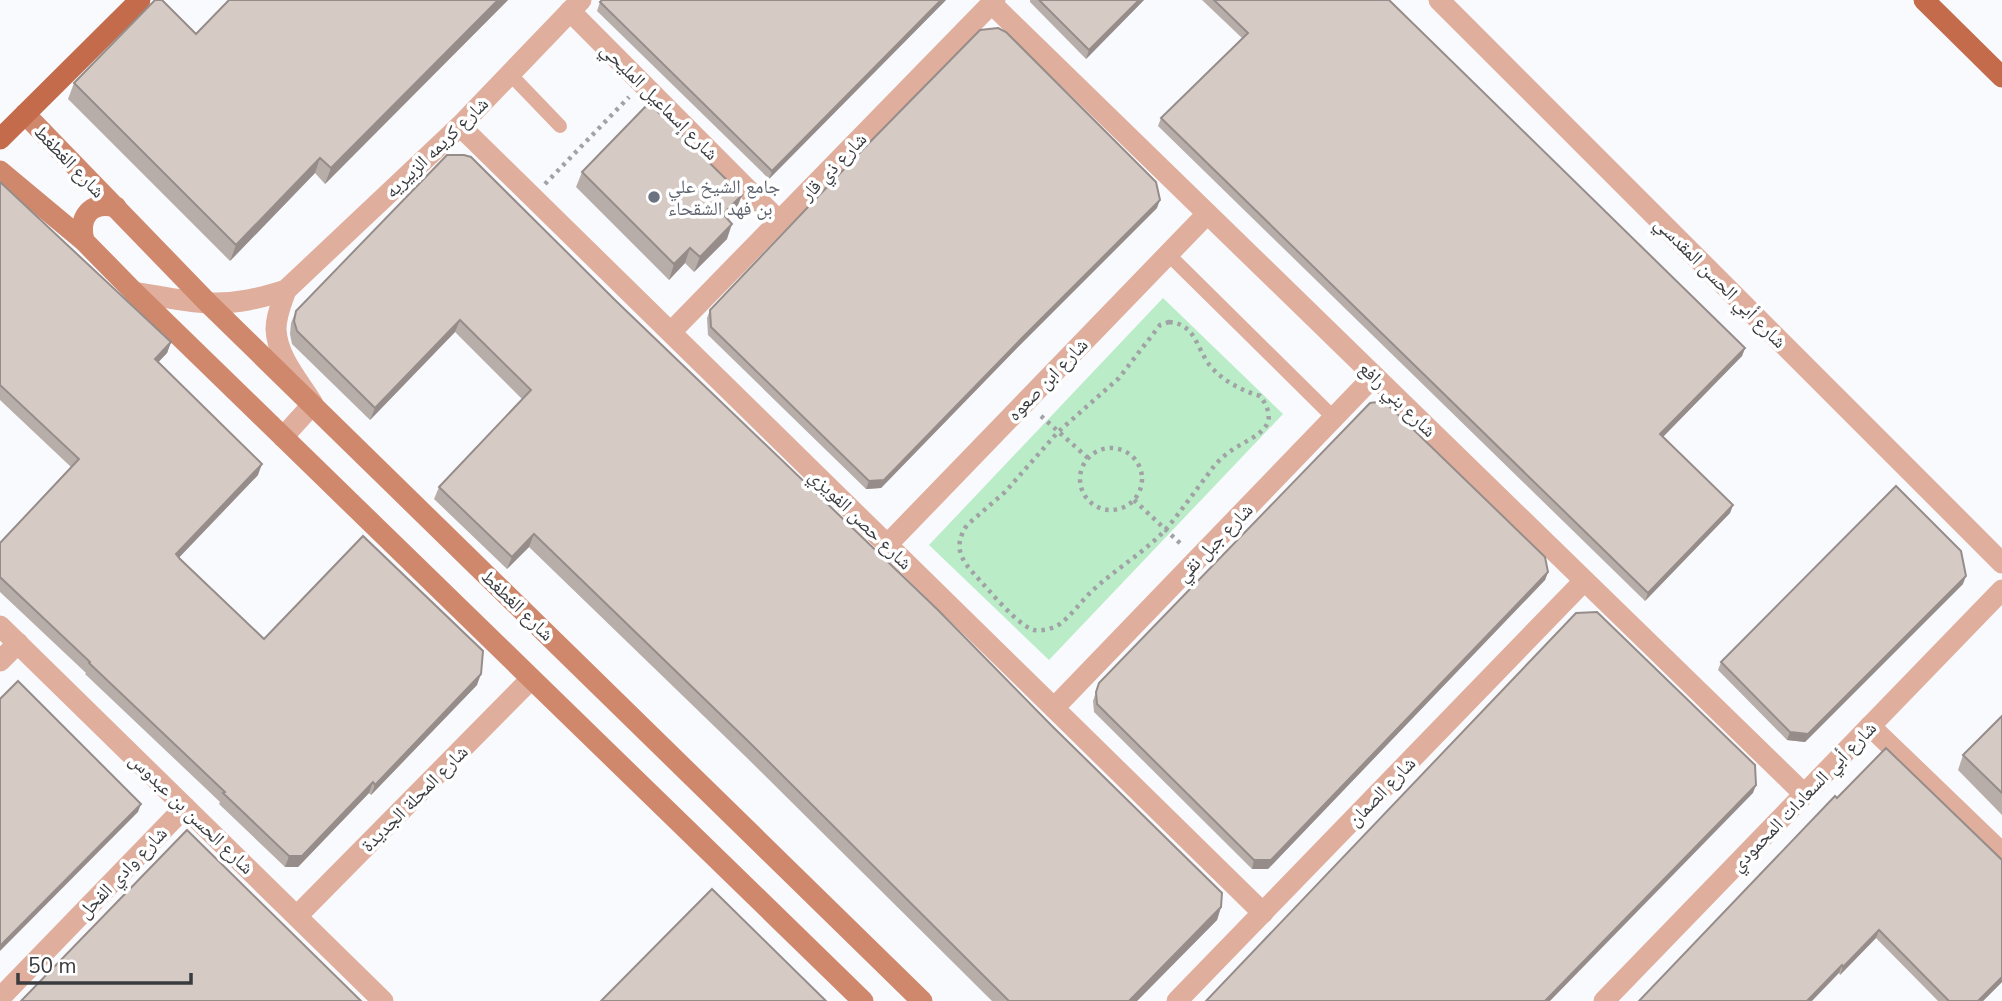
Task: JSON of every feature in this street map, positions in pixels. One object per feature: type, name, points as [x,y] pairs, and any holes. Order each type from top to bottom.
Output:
[{"type":"main road","points":[[0,139],[140,0]]},
{"type":"main road","points":[[1924,0],[2002,77]]},
{"type":"street","name":"شارع أبي الحسن المقدسي","points":[[1439,0],[2002,563]]},
{"type":"street","name":"شارع بني رافع","points":[[994,2],[1207,214],[1804,794]]},
{"type":"street","name":"شارع ذي قار","points":[[671,332],[994,2]]},
{"type":"street","name":"شارع إسماعيل المليحي","points":[[576,6],[642,84],[779,221]]},
{"type":"street","name":"شارع كريمه الزبيريه","points":[[134,292],[208,303],[244,301],[286,290],[460,126],[576,6]]},
{"type":"street","name":"شارع الغطغط","points":[[25,114],[208,303],[922,1001]]},
{"type":"street","name":"شارع حصن الفويزي","points":[[460,126],[1263,913]]},
{"type":"street","points":[[0,171],[84,241],[863,1001]]},
{"type":"street","name":"شارع الغطغط","points":[[84,241],[82,223],[86,215],[99,205],[116,207]]},
{"type":"street","name":"شارع ابن صعوه","points":[[887,545],[1207,214]]},
{"type":"street","points":[[283,437],[313,404],[280,350],[276,328],[278,312],[286,290]]},
{"type":"street","name":"شارع جبل نقي","points":[[1054,708],[1374,376]]},
{"type":"street","name":"شارع الصمان","points":[[1177,1001],[1584,580]]},
{"type":"street","name":"شارع أبي السعادات المحمودي","points":[[1604,1001],[2002,590]]},
{"type":"street","name":"شارع الحسن بن عبدوس","points":[[0,626],[383,1001]]},
{"type":"street","points":[[0,662],[18,643]]},
{"type":"street","name":"شارع المحلة الجديدة","points":[[297,916],[531,679]]},
{"type":"street","points":[[1870,726],[2002,853]]},
{"type":"street","name":"شارع وادي الفحل","points":[[0,998],[185,807]]},
{"type":"lane","points":[[510,74],[560,126]]},
{"type":"lane","points":[[1168,254],[1334,418]]},
{"type":"path","points":[[533,197],[642,84]]},
{"type":"path","points":[[1169,322],[1186,327],[1202,355],[1221,376],[1246,392],[1260,396],[1265,403],[1268,418],[1258,437],[1242,444],[1218,462],[1165,530],[1142,552],[1093,590],[1062,623],[1048,630],[1024,626],[964,564],[961,556],[960,539],[967,525],[1005,492],[1058,432],[1119,378],[1160,325],[1169,322]]},
{"type":"path","points":[[1026,402],[1088,458]]},
{"type":"path","points":[[1105,448],[1124,450],[1132,456],[1142,473],[1140,492],[1134,500],[1117,510],[1098,508],[1090,503],[1083,495],[1080,476],[1082,466],[1088,458],[1105,448]]},
{"type":"path","points":[[1134,500],[1197,560]]},
{"type":"green space","points":[[1163,298],[1283,414],[1049,660],[929,545]]},
{"type":"building","points":[[155,0],[162,0],[196,34],[229,0],[498,0],[331,168],[320,158],[236,245],[74,83]]},
{"type":"building","points":[[941,0],[772,171],[600,2]]},
{"type":"building","points":[[1039,0],[1139,0],[1089,50]]},
{"type":"building","points":[[1214,0],[1389,0],[1745,348],[1660,434],[1733,505],[1648,593],[1161,118],[1248,33]]},
{"type":"building","points":[[998,28],[1006,32],[1156,182],[1160,200],[884,480],[869,481],[711,327],[710,310],[980,30]]},
{"type":"building","name":"جامع الشيخ علي بن فهد الشقحاء","points":[[649,103],[742,195],[723,214],[732,224],[700,257],[690,248],[674,264],[582,172]]},
{"type":"building","points":[[447,155],[471,157],[617,302],[938,610],[1222,893],[1221,907],[1129,1001],[1009,1001],[750,743],[534,534],[512,557],[439,487],[531,390],[460,320],[375,408],[297,331],[294,321],[296,311]]},
{"type":"building","points":[[0,182],[171,342],[155,359],[262,464],[176,554],[180,559],[264,639],[363,536],[483,651],[481,674],[375,785],[373,782],[302,856],[289,856],[0,577],[0,543],[79,459],[0,385]]},
{"type":"building","points":[[1384,401],[1545,557],[1548,572],[1271,860],[1254,860],[1097,704],[1096,692],[1099,683],[1370,403]]},
{"type":"building","points":[[1896,486],[1961,551],[1966,576],[1808,734],[1790,732],[1721,662]]},
{"type":"building","points":[[1597,612],[1755,765],[1756,785],[1545,1001],[1206,1001],[1576,613]]},
{"type":"building","points":[[18,681],[141,804],[0,946],[0,699]]},
{"type":"building","points":[[2002,716],[2002,793],[1963,755]]},
{"type":"building","points":[[1886,748],[2002,860],[2002,977],[1978,1001],[1949,1001],[1879,930],[1807,1001],[1639,1001],[1835,796],[1837,798]]},
{"type":"building","points":[[187,830],[361,1001],[21,1001]]},
{"type":"building","points":[[712,889],[826,1001],[601,1001]]},
{"type":"place","name":"جامع الشيخ علي بن فهد الشقحاء","points":[[654,197]]}]
